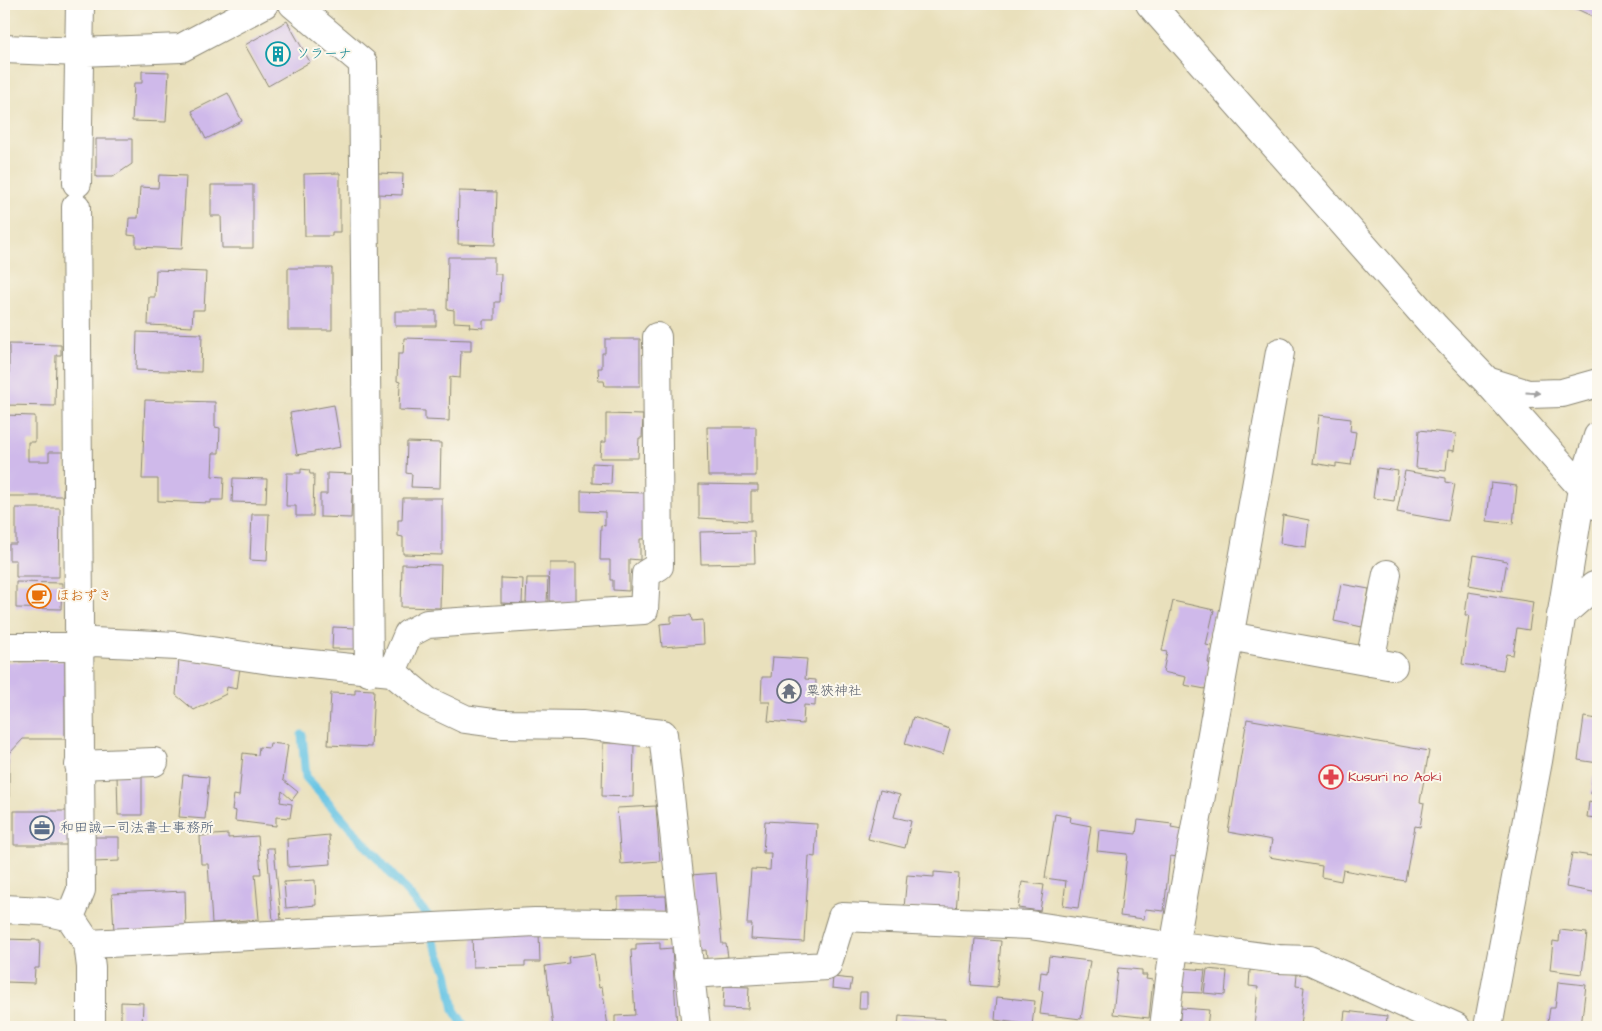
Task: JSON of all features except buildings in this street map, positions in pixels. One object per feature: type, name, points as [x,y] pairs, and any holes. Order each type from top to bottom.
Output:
[{"type":"street","points":[[70,917],[81,890],[77,195],[80,4]]},
{"type":"street","points":[[4,49],[80,52],[181,48],[264,4]]},
{"type":"street","points":[[293,4],[363,63],[380,672]]},
{"type":"street","points":[[1150,4],[1435,327],[1486,380],[1590,497]]},
{"type":"street","points":[[380,672],[408,634],[427,624],[644,610],[646,574],[659,566],[657,337]]},
{"type":"street","points":[[1164,1027],[1174,948],[1280,352]]},
{"type":"street","points":[[1486,380],[1528,394],[1562,393],[1598,383]]},
{"type":"street","points":[[1488,1027],[1538,761],[1561,615],[1590,497],[1598,436]]},
{"type":"street","points":[[1229,636],[1381,664],[1387,574]]},
{"type":"street","points":[[1561,615],[1594,586],[1598,585]]},
{"type":"street","points":[[4,646],[79,647],[93,642],[178,646],[270,660],[380,672],[427,701],[465,719],[502,724],[582,725],[663,734],[696,1027]]},
{"type":"street","points":[[79,765],[154,762]]},
{"type":"street","points":[[4,909],[44,911],[70,917],[88,944],[91,967],[91,1027]]},
{"type":"street","points":[[689,974],[827,966],[842,917],[1030,925],[1174,948],[1187,947],[1278,959],[1309,960],[1456,1027]]},
{"type":"street","points":[[88,944],[535,922],[683,924]]},
{"type":"waterway","points":[[302,735],[306,777],[429,917]]},
{"type":"waterway","points":[[432,939],[447,972],[454,1010],[465,1027]]},
{"type":"place","name":"ソラーナ","points":[[278,54]]},
{"type":"place","name":"ほおずき","points":[[39,596]]},
{"type":"place","name":"粟狹神社","points":[[789,691]]},
{"type":"place","name":"Kusuri no Aoki","points":[[1331,777]]},
{"type":"place","name":"和田誠一司法書士事務所","points":[[42,828]]}]
